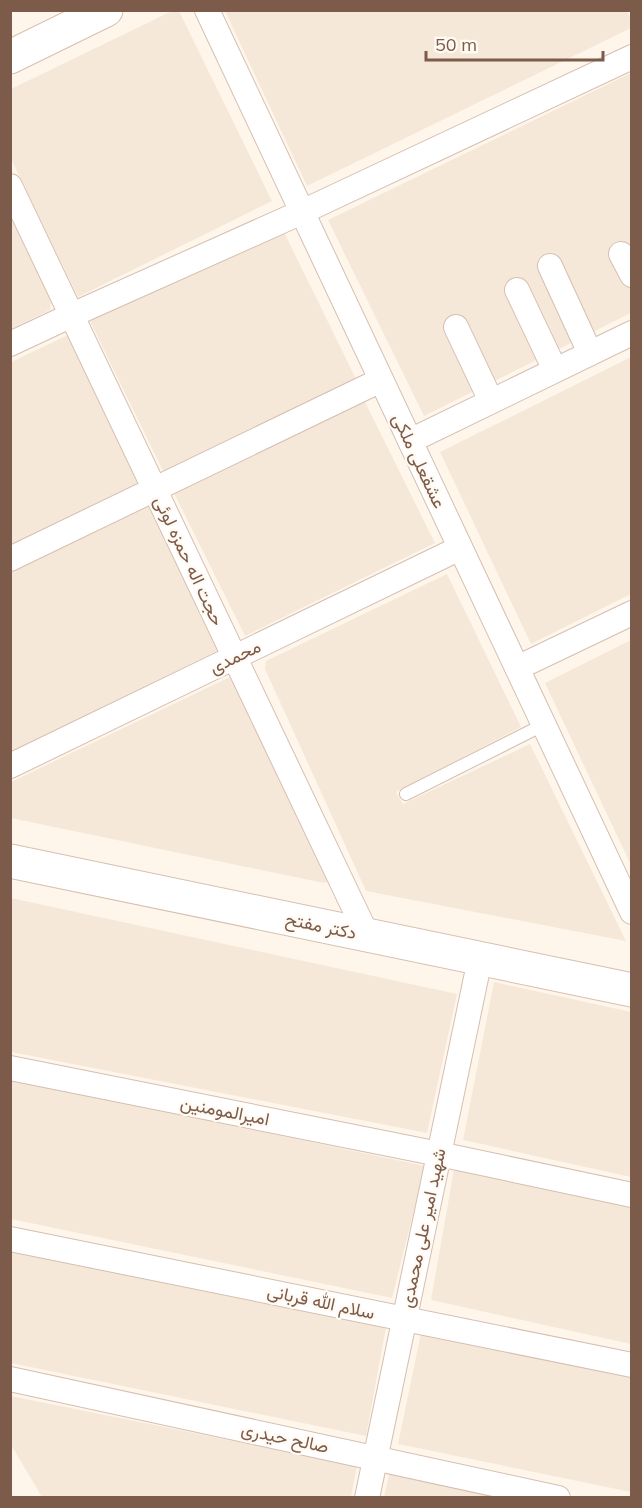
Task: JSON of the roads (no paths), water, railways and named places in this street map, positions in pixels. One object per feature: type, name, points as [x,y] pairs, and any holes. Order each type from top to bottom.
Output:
[{"type":"main road","points":[[10,57],[106,10]]},
{"type":"main road","name":"دکتر مفتح","points":[[10,861],[632,990]]},
{"type":"street","name":"عشقعلی ملکی","points":[[207,10],[543,724],[629,899]]},
{"type":"street","points":[[10,344],[302,212],[632,57]]},
{"type":"street","name":"حجت اله حمزه لوئی","points":[[10,186],[367,935]]},
{"type":"street","points":[[621,254],[632,275]]},
{"type":"street","points":[[550,266],[590,354]]},
{"type":"street","points":[[517,290],[555,370]]},
{"type":"street","points":[[456,327],[491,401]]},
{"type":"street","points":[[410,441],[632,333]]},
{"type":"street","points":[[10,559],[381,380]]},
{"type":"street","name":"محمدی","points":[[10,766],[460,548]]},
{"type":"street","points":[[517,668],[632,613]]},
{"type":"street","name":"شهید امیر علی محمدی","points":[[367,1497],[480,959]]},
{"type":"street","name":"امیرالمومنین","points":[[10,1068],[632,1195]]},
{"type":"street","name":"سلام الله قربانی","points":[[10,1239],[632,1365]]},
{"type":"street","name":"صالح حیدری","points":[[10,1379],[558,1497]]},
{"type":"lane","points":[[406,794],[543,724]]}]
